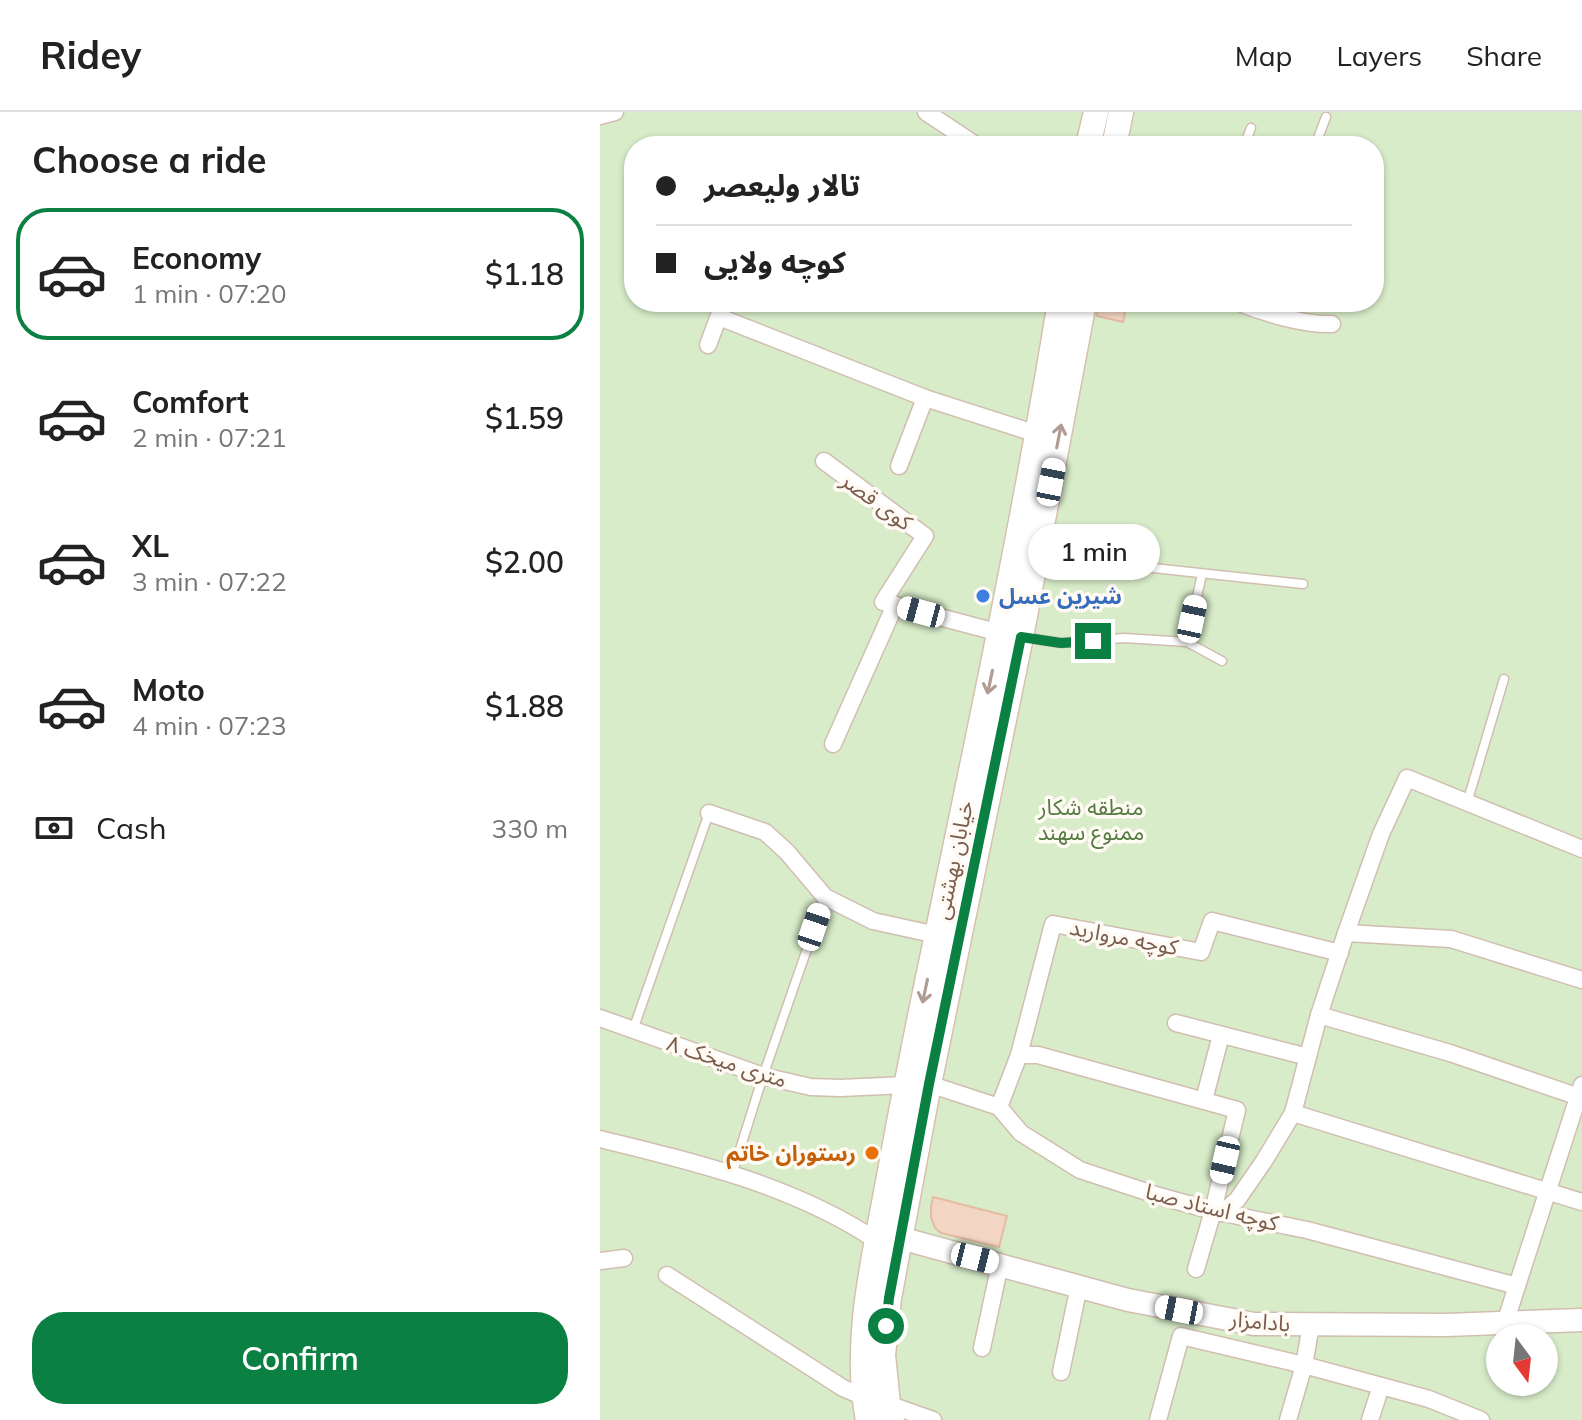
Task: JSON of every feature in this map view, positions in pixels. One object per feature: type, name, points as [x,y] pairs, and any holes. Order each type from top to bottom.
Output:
[{"type":"main road","points":[[1090,136],[1096,112]]},
{"type":"main road","points":[[1116,136],[1121,112]]},
{"type":"main road","name":"خیابان بهشتی","points":[[917,1084],[937,935],[1011,635],[1037,434],[1058,312]]},
{"type":"main road","name":"خیابان بهشتی","points":[[866,1408],[863,1335],[889,1237],[917,1084],[1082,312]]},
{"type":"main road","name":"خیابان بهشتی","points":[[889,1237],[889,1298],[883,1355],[890,1412]]},
{"type":"street","points":[[600,116],[615,112]]},
{"type":"street","points":[[926,112],[962,136]]},
{"type":"street","points":[[708,345],[720,312]]},
{"type":"street","points":[[728,312],[925,398],[1037,434]]},
{"type":"street","points":[[1275,312],[1318,325],[1332,324]]},
{"type":"street","points":[[899,466],[925,398]]},
{"type":"street","name":"کوی قصر","points":[[824,461],[925,536],[883,602],[895,605]]},
{"type":"street","points":[[833,744],[895,605],[1011,635]]},
{"type":"street","points":[[1218,1212],[1237,1200],[1293,1113],[1319,1015],[1346,933],[1381,834],[1407,778],[1582,849]]},
{"type":"street","points":[[709,813],[765,832],[787,852],[825,897],[873,921],[937,935]]},
{"type":"street","name":"کوچه مروارید","points":[[1019,1055],[1053,924],[1201,952],[1212,921],[1340,953]]},
{"type":"street","points":[[1346,933],[1451,939],[1582,980]]},
{"type":"street","points":[[1319,1015],[1581,1094],[1505,1323]]},
{"type":"street","name":"۸ متری میخک","points":[[600,1018],[763,1076],[811,1087],[917,1084]]},
{"type":"street","points":[[1176,1023],[1308,1057]]},
{"type":"street","points":[[1204,1100],[1221,1035]]},
{"type":"street","points":[[999,1107],[1019,1055],[1038,1055],[1237,1110],[1218,1212],[1196,1269]]},
{"type":"street","name":"کوچه استاد صبا","points":[[917,1084],[999,1107],[1021,1133],[1080,1170],[1218,1212],[1307,1230],[1517,1286]]},
{"type":"street","points":[[1293,1113],[1582,1202]]},
{"type":"street","points":[[600,1139],[759,1183],[849,1223],[889,1237]]},
{"type":"street","name":"بادامزار","points":[[889,1237],[1128,1300],[1254,1324],[1446,1325],[1582,1320]]},
{"type":"street","points":[[600,1261],[624,1258]]},
{"type":"street","points":[[982,1348],[1000,1264]]},
{"type":"street","points":[[667,1275],[843,1388],[866,1408]]},
{"type":"street","points":[[1061,1372],[1079,1286]]},
{"type":"street","points":[[1288,1420],[1304,1365],[1311,1325]]},
{"type":"street","points":[[1158,1420],[1181,1336],[1429,1399],[1481,1420]]},
{"type":"street","points":[[1370,1420],[1381,1386]]},
{"type":"street","points":[[890,1412],[933,1420]]},
{"type":"lane","points":[[1319,136],[1326,117]]},
{"type":"lane","points":[[1248,136],[1251,128]]},
{"type":"lane","points":[[1153,568],[1303,584]]},
{"type":"lane","points":[[1187,642],[1202,574]]},
{"type":"lane","points":[[1011,635],[1061,643],[1124,638],[1187,642],[1222,661]]},
{"type":"lane","points":[[1467,804],[1504,679]]},
{"type":"lane","points":[[633,1030],[709,813]]},
{"type":"lane","points":[[732,1175],[825,897]]},
{"type":"green space","name":"منطقه شکار ممنوع سهند","points":[[600,112],[1582,112],[1582,1420],[600,1420]]},
{"type":"building","points":[[1098,312],[1125,312],[1123,322],[1097,316]]},
{"type":"building","points":[[933,1197],[1007,1216],[999,1247],[941,1233],[935,1228],[931,1217]]},
{"type":"place","name":"شیرین عسل","points":[[983,596]]},
{"type":"place","name":"رستوران خاتم","points":[[872,1153]]},
{"type":"route","points":[[886,1326],[929,1084],[1021,637],[1061,643],[1093,641]]}]
